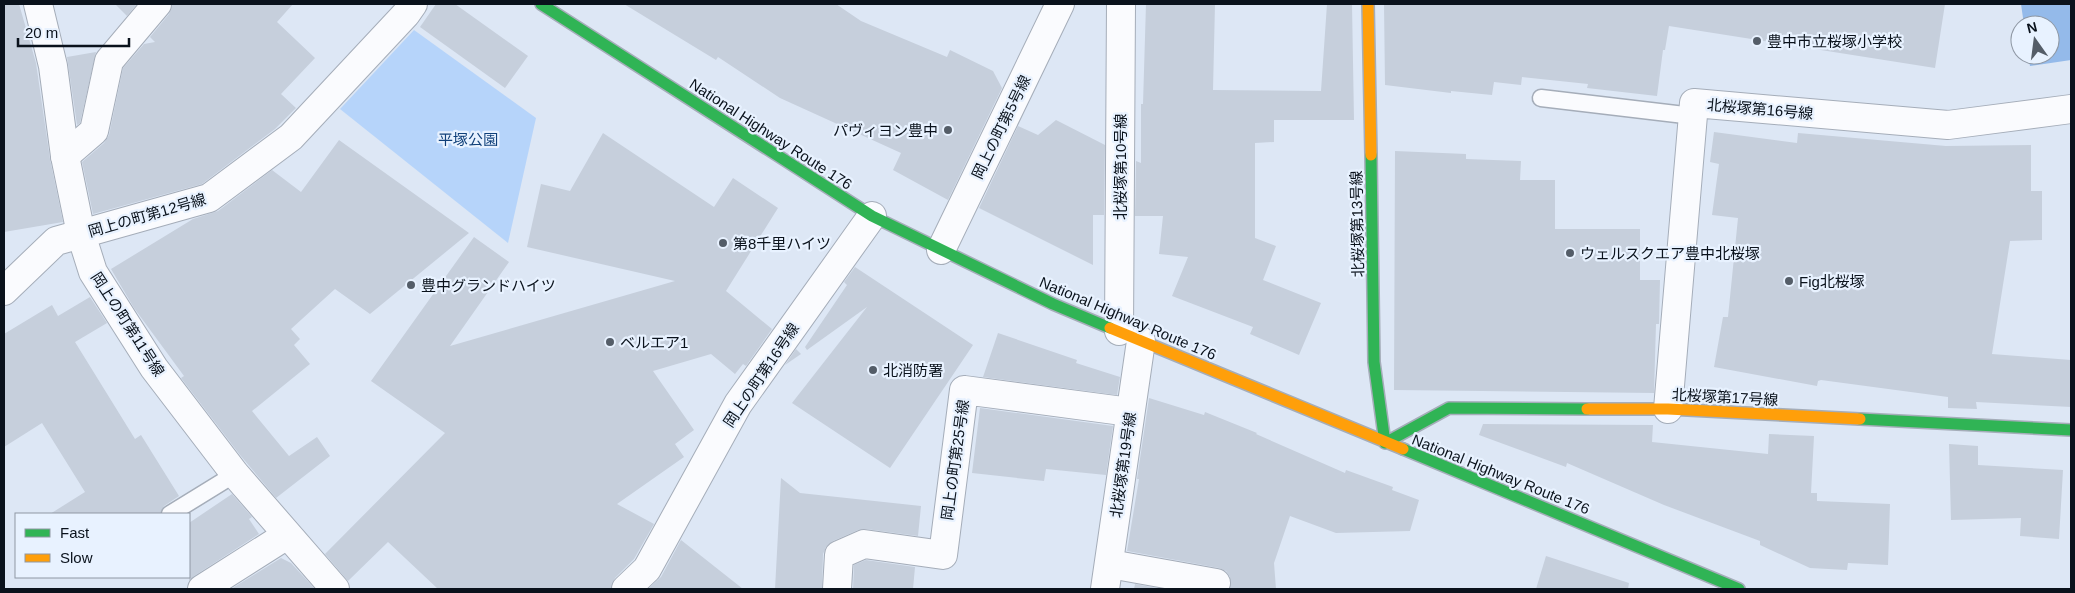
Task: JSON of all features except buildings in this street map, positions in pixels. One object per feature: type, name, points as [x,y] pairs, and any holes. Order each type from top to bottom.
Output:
[{"type":"main road","name":"National Highway Route 176","points":[[541,4],[872,216],[941,250],[1053,304],[1739,589]]},
{"type":"main road","name":"北桜塚第13号線","points":[[1368,4],[1374,362],[1385,443]]},
{"type":"main road","name":"北桜塚第17号線","points":[[1385,443],[1449,408],[1668,409],[2071,430]]},
{"type":"street","name":"岡上の町第11号線","points":[[38,4],[53,66],[65,156],[81,234],[93,272],[154,368],[235,474],[335,589]]},
{"type":"street","points":[[65,156],[94,131],[109,61],[157,4]]},
{"type":"street","name":"岡上の町第12号線","points":[[4,291],[56,241],[209,198],[291,137],[406,14],[413,4]]},
{"type":"street","name":"岡上の町第5号線","points":[[941,250],[1060,4]]},
{"type":"street","name":"北桜塚第10号線","points":[[1121,4],[1130,336]]},
{"type":"street","name":"北桜塚第16号線","points":[[1668,409],[1694,104],[1948,126],[2071,109]]},
{"type":"street","name":"岡上の町第16号線","points":[[626,589],[647,569],[738,404],[872,216]]},
{"type":"street","name":"北桜塚第19号線","points":[[1108,576],[1130,412],[1130,336]]},
{"type":"street","name":"岡上の町第25号線","points":[[837,589],[839,555],[864,544],[942,556],[964,390],[1130,412]]},
{"type":"street","points":[[202,589],[287,535]]},
{"type":"street","points":[[1108,576],[1216,583]]},
{"type":"lane","points":[[1542,98],[1693,116]]},
{"type":"lane","points":[[172,513],[235,474]]},
{"type":"green space","name":"平塚公園","points":[[414,30],[536,118],[508,243],[340,109]]},
{"type":"shaded area","points":[[2021,4],[2071,4],[2071,60],[2060,62],[2060,15],[2023,15]]},
{"type":"traffic: fast","points":[[541,4],[872,216],[1053,304],[1110,328]]},
{"type":"traffic: fast","points":[[1371,155],[1374,362],[1385,443],[1449,408],[1587,409]]},
{"type":"traffic: fast","points":[[1860,419],[2071,430]]},
{"type":"traffic: fast","points":[[1403,449],[1739,589]]},
{"type":"traffic: slow","points":[[1368,4],[1371,155]]},
{"type":"traffic: slow","points":[[1110,328],[1403,449]]},
{"type":"traffic: slow","points":[[1587,409],[1668,409],[1860,419]]},
{"type":"place","name":"豊中市立桜塚小学校","points":[[1757,41]]},
{"type":"place","name":"パヴィヨン豊中","points":[[948,130]]},
{"type":"place","name":"第8千里ハイツ","points":[[723,243]]},
{"type":"place","name":"ウェルスクエア豊中北桜塚","points":[[1570,253]]},
{"type":"place","name":"Fig北桜塚","points":[[1789,281]]},
{"type":"place","name":"豊中グランドハイツ","points":[[411,285]]},
{"type":"place","name":"ベルエア1","points":[[610,342]]},
{"type":"place","name":"北消防署","points":[[873,370]]}]
